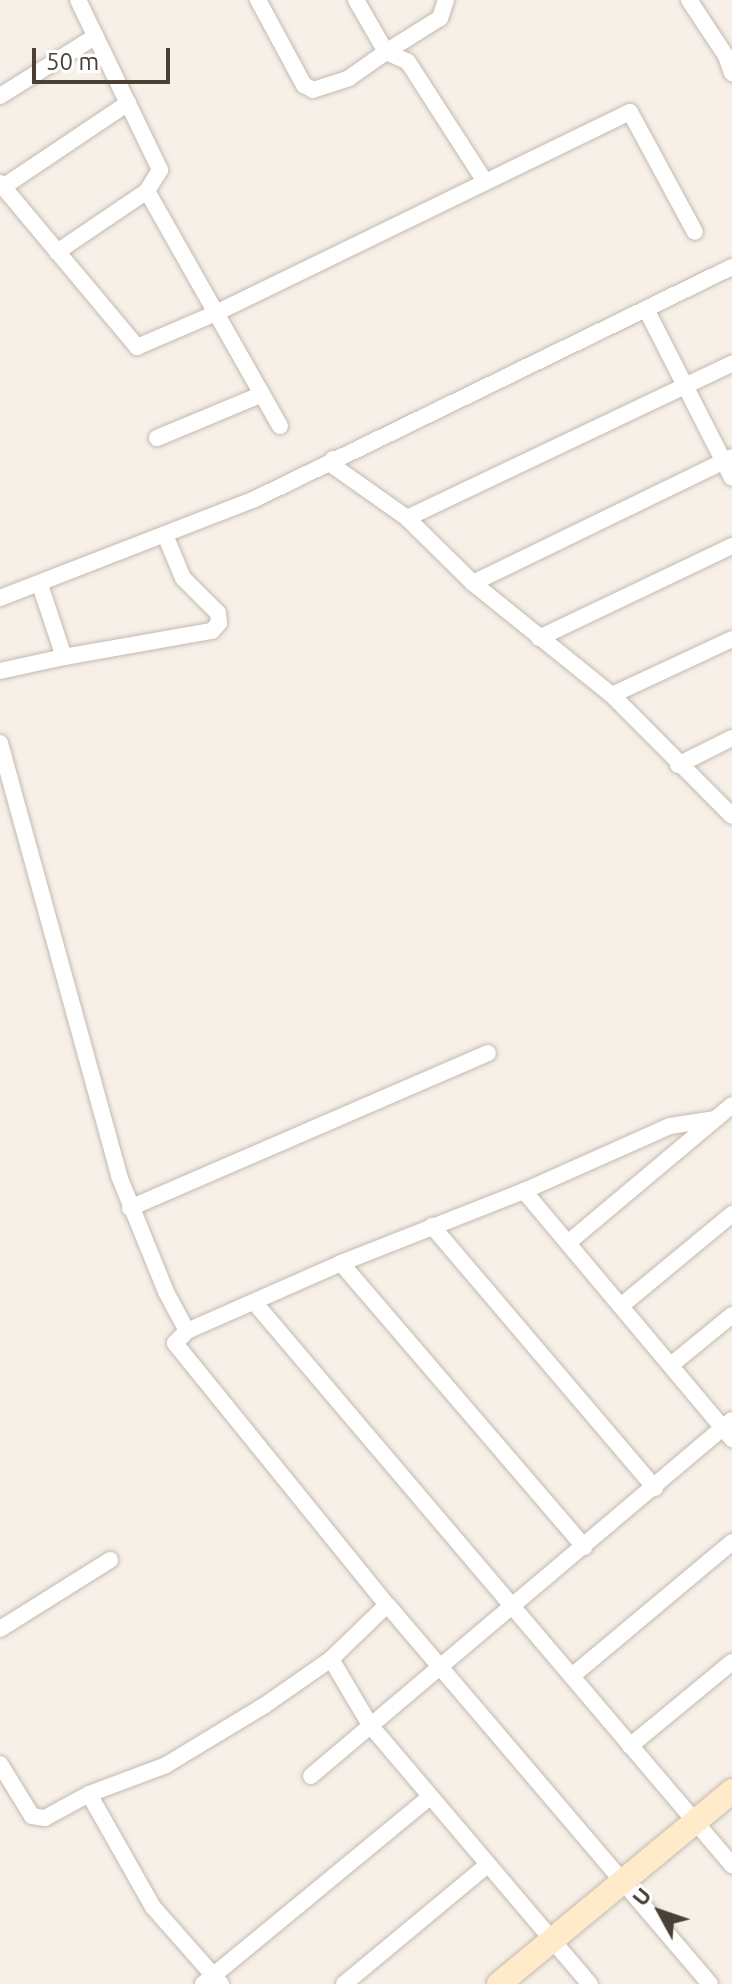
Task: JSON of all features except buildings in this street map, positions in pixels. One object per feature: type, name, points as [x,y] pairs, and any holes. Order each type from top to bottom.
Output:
[{"type":"street","points":[[57,252],[147,191],[160,170],[78,0]]},
{"type":"street","points":[[258,0],[304,85],[313,90],[349,78],[440,18],[446,0]]},
{"type":"street","points":[[356,0],[386,52],[408,62],[484,180]]},
{"type":"street","points":[[689,0],[726,56],[732,73]]},
{"type":"street","points":[[0,96],[96,36]]},
{"type":"street","points":[[128,103],[2,185],[137,347],[216,313],[484,180],[630,112],[695,232]]},
{"type":"street","points":[[147,191],[280,426]]},
{"type":"street","points":[[0,598],[255,499],[732,267]]},
{"type":"street","points":[[647,311],[728,459],[732,478]]},
{"type":"street","points":[[407,518],[732,364]]},
{"type":"street","points":[[157,438],[262,394]]},
{"type":"street","points":[[333,459],[332,465],[407,518],[473,583],[612,695],[678,765],[732,816]]},
{"type":"street","points":[[473,583],[728,459]]},
{"type":"street","points":[[0,671],[212,631],[219,623],[218,613],[183,578],[165,535]]},
{"type":"street","points":[[539,638],[732,546]]},
{"type":"street","points":[[40,585],[64,657]]},
{"type":"street","points":[[612,695],[732,639]]},
{"type":"street","points":[[678,765],[732,738]]},
{"type":"street","points":[[0,743],[130,1208],[187,1331]]},
{"type":"street","points":[[130,1208],[488,1053]]},
{"type":"street","points":[[569,1242],[732,1105]]},
{"type":"street","points":[[710,1984],[387,1605],[176,1346],[176,1341],[187,1331],[341,1263],[524,1191],[670,1126],[715,1119]]},
{"type":"street","points":[[311,1776],[440,1665],[515,1607],[729,1429],[524,1191]]},
{"type":"street","points":[[622,1305],[732,1214]]},
{"type":"street","points":[[432,1226],[655,1488]]},
{"type":"street","points":[[341,1263],[584,1547]]},
{"type":"street","points":[[254,1302],[732,1865]]},
{"type":"street","points":[[671,1365],[732,1315]]},
{"type":"street","points":[[572,1676],[732,1542]]},
{"type":"street","points":[[0,1629],[110,1560]]},
{"type":"street","points":[[2,1775],[37,1819],[45,1818],[89,1794],[166,1765],[265,1705],[331,1659],[387,1605]]},
{"type":"street","points":[[331,1659],[370,1725],[486,1866],[590,1984]]},
{"type":"street","points":[[630,1746],[732,1662]]},
{"type":"street","points":[[499,1984],[732,1791]]},
{"type":"street","points":[[89,1794],[153,1907],[213,1981],[429,1798]]},
{"type":"street","points":[[344,1984],[486,1866]]}]
